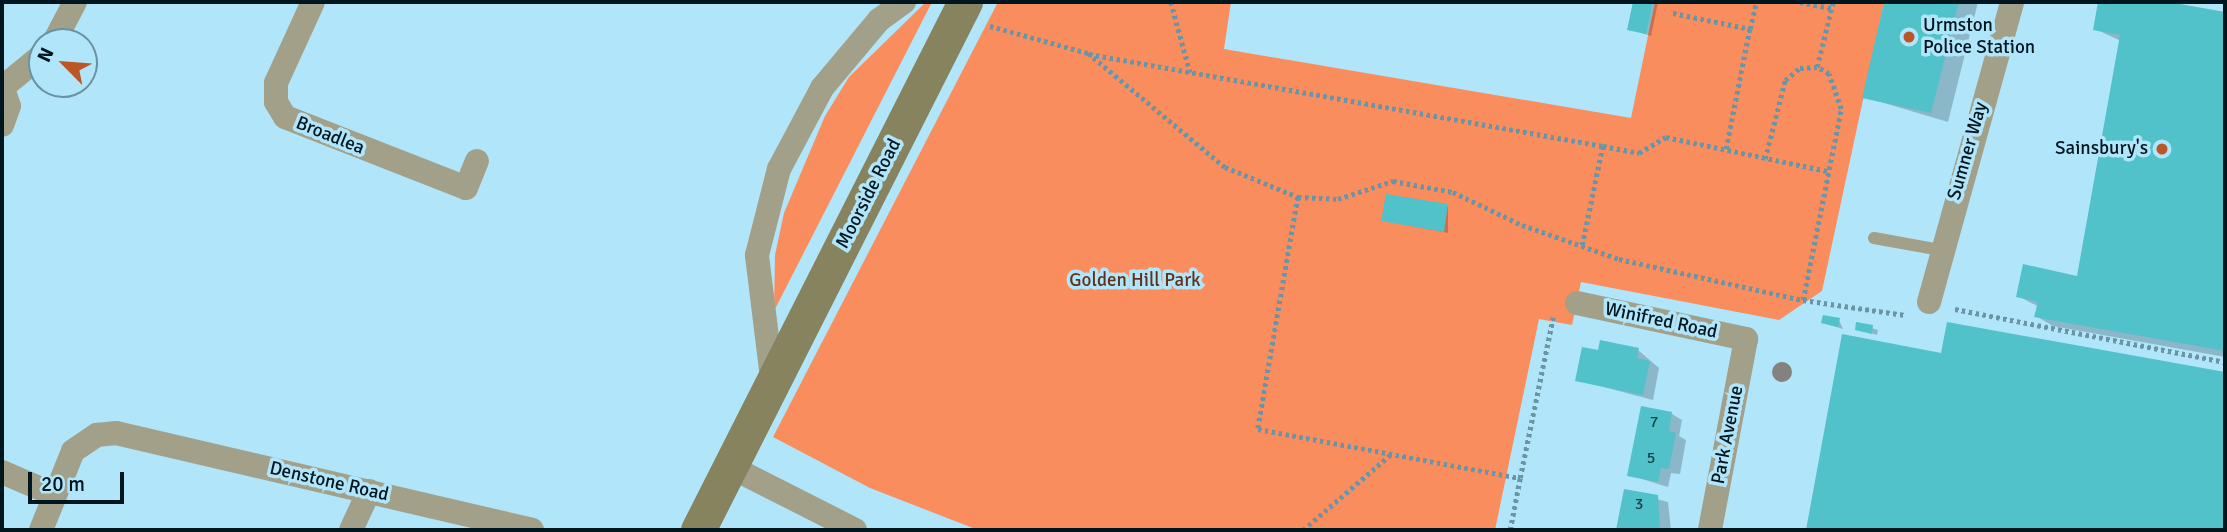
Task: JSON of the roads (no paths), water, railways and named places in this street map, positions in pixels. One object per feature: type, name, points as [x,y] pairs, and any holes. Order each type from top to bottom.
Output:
[{"type":"street","points":[[61,28],[75,2]]},
{"type":"street","name":"Broadlea","points":[[313,2],[276,83],[276,102],[285,117],[466,188],[477,161]]},
{"type":"street","points":[[773,387],[757,255],[779,169],[822,88],[879,20],[904,2]]},
{"type":"street","name":"Sumner Way","points":[[1929,302],[1941,250],[2012,2]]},
{"type":"street","name":"Moorside Road","points":[[698,530],[773,387],[962,9]]},
{"type":"street","points":[[2,125],[9,106],[3,86],[28,66]]},
{"type":"street","name":"Winifred Road","points":[[1577,303],[1746,339]]},
{"type":"street","name":"Park Avenue","points":[[1710,530],[1746,339]]},
{"type":"street","name":"Denstone Road","points":[[53,494],[64,465],[85,441],[135,435],[532,530]]},
{"type":"street","points":[[731,467],[855,530]]},
{"type":"street","points":[[2,472],[53,494],[41,530]]},
{"type":"street","points":[[351,530],[369,491]]},
{"type":"lane","points":[[1874,237],[1941,250]]},
{"type":"place","name":"Urmston Police Station","points":[[1909,37]]},
{"type":"place","name":"Sainsbury's","points":[[2162,149]]},
{"type":"park label","name":"Golden Hill Park","points":[[1135,281]]}]
